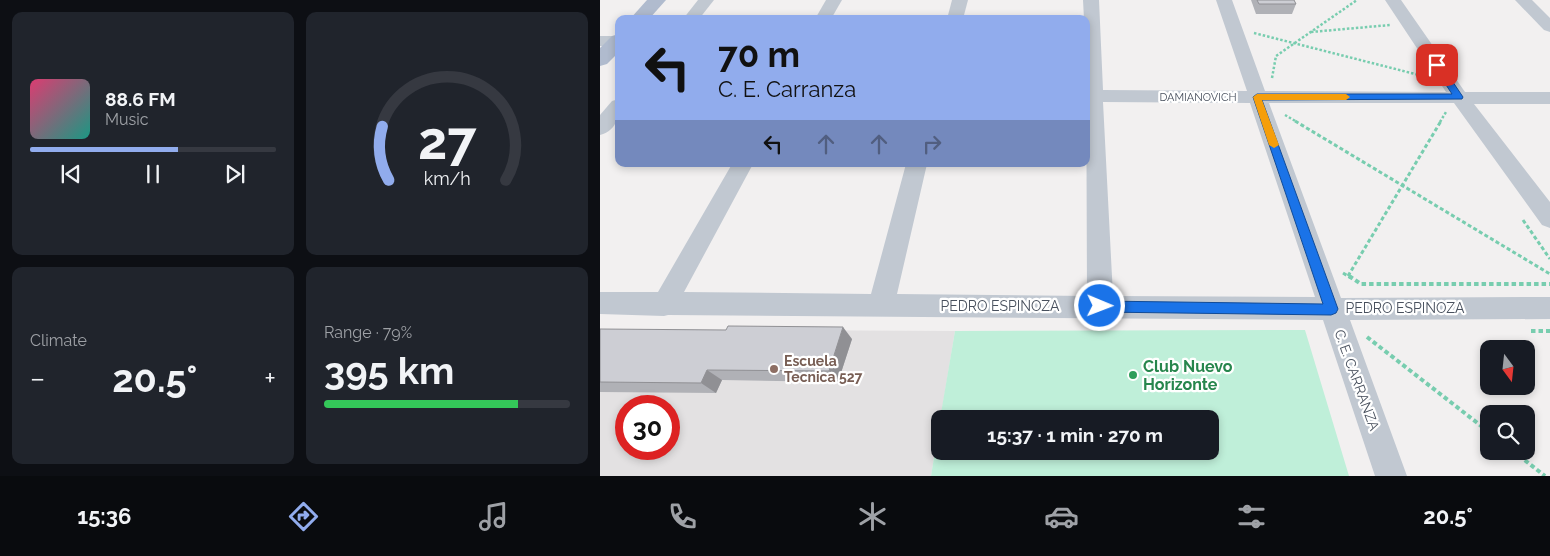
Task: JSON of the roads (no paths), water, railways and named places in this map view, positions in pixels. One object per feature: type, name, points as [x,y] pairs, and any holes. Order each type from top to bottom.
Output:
[{"type":"main road","points":[[643,15],[658,0]]},
{"type":"main road","points":[[600,60],[612,41]]},
{"type":"street","points":[[694,15],[706,0]]},
{"type":"street","points":[[825,15],[834,0]]},
{"type":"street","points":[[956,15],[960,0]]},
{"type":"street","points":[[1091,0],[1090,96],[1100,306]]},
{"type":"street","name":"C. E. CARRANZA","points":[[1224,0],[1264,89],[1331,309],[1391,476]]},
{"type":"street","points":[[1393,0],[1459,97],[1550,219]]},
{"type":"street","points":[[1523,0],[1550,27]]},
{"type":"street","name":"DAMIANOVICH","points":[[1090,96],[1264,89],[1459,97],[1550,98]]},
{"type":"street","points":[[600,128],[613,100]]},
{"type":"street","points":[[664,305],[740,167]]},
{"type":"street","points":[[881,305],[916,167]]},
{"type":"street","name":"PEDRO ESPINOZA","points":[[600,303],[1331,309],[1550,308]]},
{"type":"place","name":"Escuela Tecnica 527","points":[[774,369]]},
{"type":"place","name":"Club Nuevo Horizonte","points":[[1133,375]]}]
